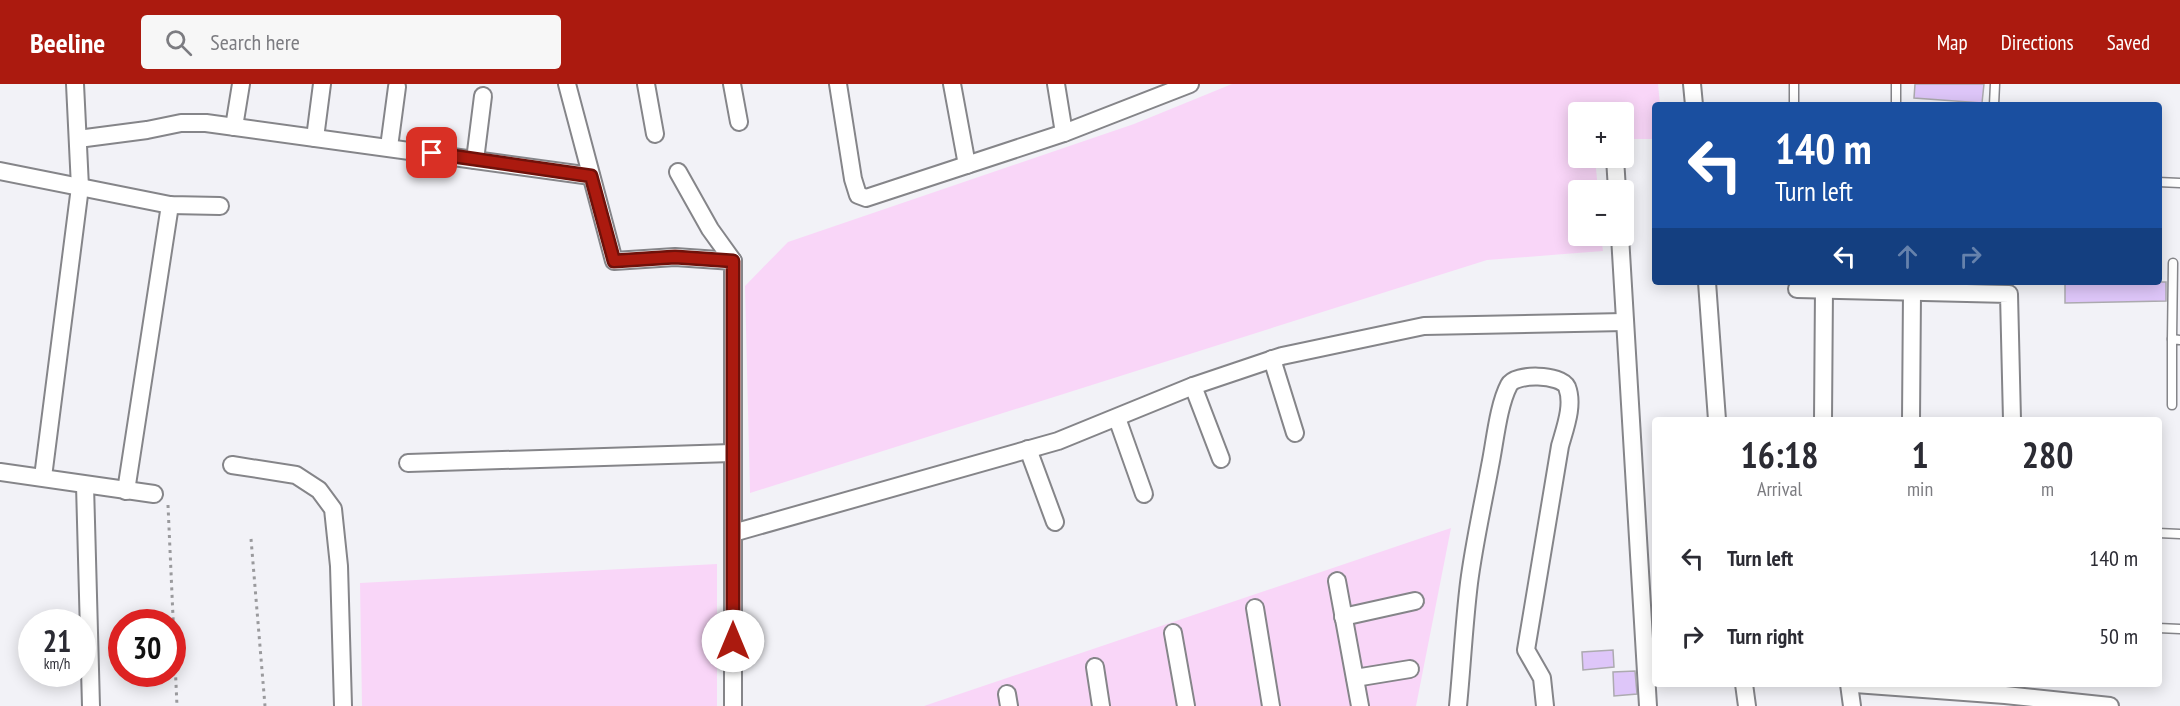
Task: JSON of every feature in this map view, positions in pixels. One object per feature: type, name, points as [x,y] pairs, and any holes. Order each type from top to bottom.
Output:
[{"type":"street","points":[[43,477],[80,187],[75,84]]},
{"type":"street","points":[[234,127],[242,84]]},
{"type":"street","points":[[315,138],[322,84]]},
{"type":"street","points":[[567,84],[614,261],[675,257],[733,261]]},
{"type":"street","points":[[646,84],[655,134]]},
{"type":"street","points":[[732,84],[739,122]]},
{"type":"street","points":[[838,84],[853,179],[858,195],[866,198],[1064,133],[1182,86]]},
{"type":"street","points":[[952,84],[967,165]]},
{"type":"street","points":[[1056,84],[1064,133]]},
{"type":"street","points":[[1692,84],[1694,102]]},
{"type":"street","points":[[389,147],[397,87]]},
{"type":"street","points":[[475,160],[483,96]]},
{"type":"street","points":[[78,140],[181,123],[234,127],[389,147],[591,176]]},
{"type":"street","points":[[0,172],[170,205],[220,206]]},
{"type":"street","points":[[678,172],[710,229],[733,261],[733,706]]},
{"type":"street","points":[[126,491],[170,205]]},
{"type":"street","points":[[1621,246],[1648,706]]},
{"type":"street","points":[[1707,285],[1718,417]]},
{"type":"street","points":[[1823,417],[1824,288]]},
{"type":"street","points":[[1797,289],[2009,294],[2012,417]]},
{"type":"street","points":[[1911,417],[1912,292]]},
{"type":"street","points":[[733,533],[1058,441],[1193,386],[1272,359],[1424,326],[1625,322]]},
{"type":"street","points":[[1272,359],[1294,433]]},
{"type":"street","points":[[1458,706],[1469,582],[1499,417],[1510,383],[1516,379],[1532,377],[1560,380],[1566,385],[1568,396],[1567,419],[1560,446],[1526,650],[1542,678],[1545,706]]},
{"type":"street","points":[[1193,386],[1221,459]]},
{"type":"street","points":[[1116,418],[1144,494]]},
{"type":"street","points":[[1028,449],[1055,522]]},
{"type":"street","points":[[408,463],[732,453]]},
{"type":"street","points":[[232,465],[296,475],[319,490],[333,509],[339,566],[343,706]]},
{"type":"street","points":[[0,472],[154,494]]},
{"type":"street","points":[[86,485],[91,706]]},
{"type":"street","points":[[1337,580],[1360,706]]},
{"type":"street","points":[[1343,617],[1415,601]]},
{"type":"street","points":[[1256,608],[1271,706]]},
{"type":"street","points":[[1173,633],[1186,706]]},
{"type":"street","points":[[1095,667],[1101,706]]},
{"type":"street","points":[[1355,678],[1410,669]]},
{"type":"street","points":[[1744,687],[1747,706]]},
{"type":"street","points":[[1850,687],[1852,706]]},
{"type":"street","points":[[1896,687],[2110,706]]},
{"type":"lane","points":[[1794,84],[1794,102]]},
{"type":"lane","points":[[1896,84],[1896,102]]},
{"type":"lane","points":[[1994,102],[1995,84]]},
{"type":"lane","points":[[2162,182],[2180,183]]},
{"type":"lane","points":[[2172,405],[2176,340],[2173,263]]},
{"type":"lane","points":[[2162,532],[2180,534]]},
{"type":"lane","points":[[2162,628],[2180,629]]},
{"type":"path","points":[[168,505],[177,706]]},
{"type":"path","points":[[251,539],[265,706]]},
{"type":"shaded area","points":[[1232,84],[1658,84],[1660,102],[1652,102],[1652,139],[1634,139],[1634,102],[1568,102],[1568,168],[1596,168],[1597,180],[1568,180],[1568,246],[1602,246],[1603,251],[1487,260],[750,493],[745,286],[788,242],[1134,124]]},
{"type":"shaded area","points":[[1451,528],[1416,706],[924,706]]},
{"type":"shaded area","points":[[717,564],[717,706],[362,706],[360,583]]},
{"type":"building","points":[[1915,84],[1984,84],[1982,102],[1914,98]]},
{"type":"building","points":[[2162,282],[2166,282],[2166,301],[2065,303],[2065,285],[2162,285]]},
{"type":"building","points":[[1613,650],[1614,667],[1583,670],[1582,652]]},
{"type":"building","points":[[1635,671],[1637,694],[1614,696],[1613,672]]},
{"type":"route","points":[[432,153],[591,176],[614,261],[675,257],[733,261],[733,641]]}]
